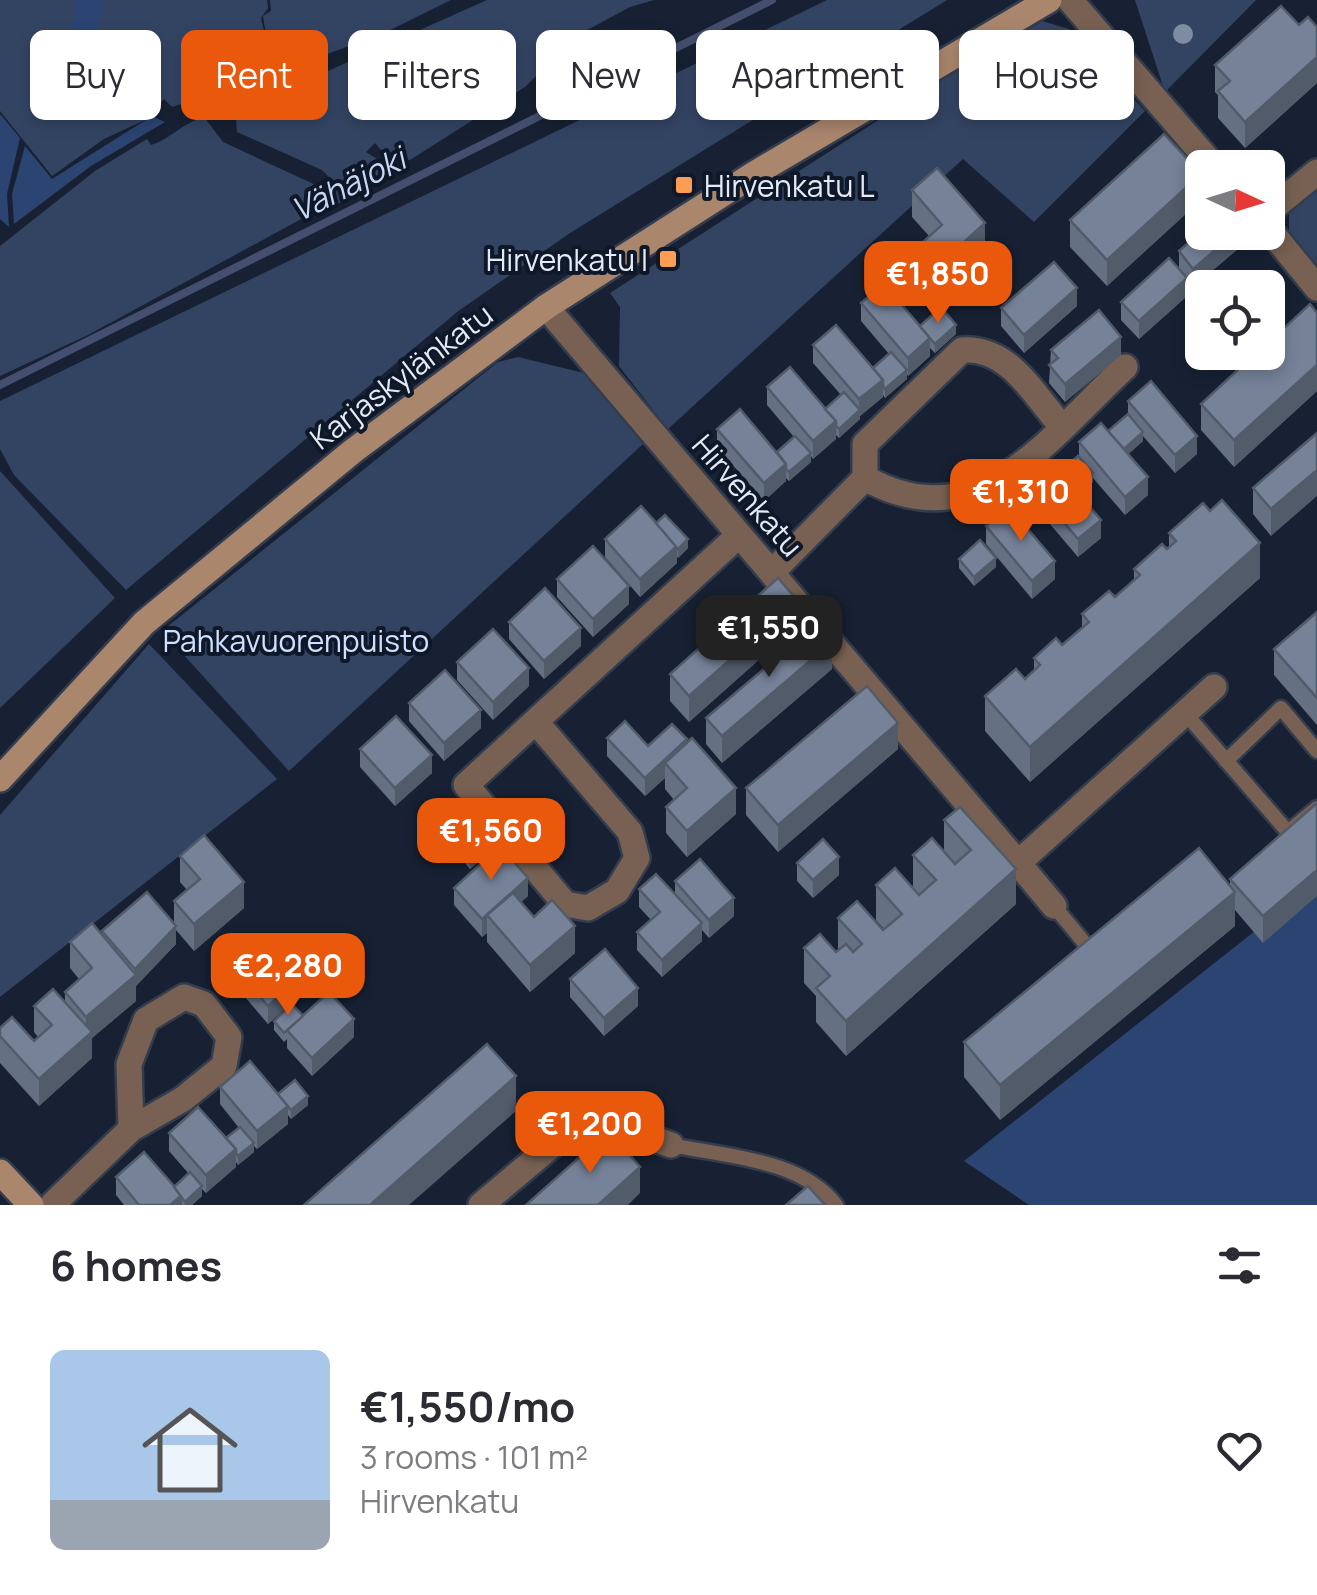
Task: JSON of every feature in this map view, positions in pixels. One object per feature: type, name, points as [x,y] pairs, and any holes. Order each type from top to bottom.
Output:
[{"type":"street","name":"Karjaskylänkatu","points":[[0,780],[144,624],[352,451],[546,307],[754,174],[1049,0]]},
{"type":"street","points":[[1070,0],[1199,150]]},
{"type":"street","points":[[1285,198],[1317,172]]},
{"type":"street","points":[[1285,249],[1317,288]]},
{"type":"street","name":"Hirvenkatu","points":[[546,307],[1054,906]]},
{"type":"street","points":[[772,572],[864,478],[865,444],[962,350],[982,348],[1000,354],[1062,426]]},
{"type":"street","points":[[864,478],[901,495],[952,498],[998,483],[1126,367]]},
{"type":"street","points":[[536,722],[630,832],[637,858],[617,891],[588,908],[566,904],[466,785],[738,536]]},
{"type":"street","points":[[1018,863],[1214,686]]},
{"type":"street","points":[[52,1205],[131,1129],[183,1099],[224,1066],[228,1038],[204,1004],[184,998],[146,1020],[128,1064],[131,1129]]},
{"type":"street","points":[[481,1205],[588,1115],[671,1145]]},
{"type":"street","points":[[0,1172],[31,1205]]},
{"type":"lane","points":[[1226,761],[1280,708],[1317,751]]},
{"type":"lane","points":[[1185,713],[1288,832]]},
{"type":"lane","points":[[1276,843],[1317,808]]},
{"type":"lane","points":[[1054,906],[1092,952]]},
{"type":"lane","points":[[1078,964],[1107,940]]},
{"type":"lane","points":[[671,1145],[798,1175],[825,1190],[836,1205]]},
{"type":"green space","points":[[0,0],[267,0],[268,8],[261,18],[264,30],[181,30],[181,104],[172,107],[164,99],[161,102],[161,30],[30,30],[30,120],[145,120],[104,139],[52,176],[0,111]]},
{"type":"green space","points":[[270,0],[451,0],[390,30],[348,30],[348,46],[328,54],[328,30],[265,30],[263,16],[271,11]]},
{"type":"green space","points":[[487,0],[654,0],[630,7],[587,30],[536,30],[536,76],[516,93],[516,30],[420,30]]},
{"type":"green space","points":[[827,0],[947,0],[898,30],[765,30]]},
{"type":"green space","points":[[1135,0],[1256,0],[1165,92]]},
{"type":"green space","points":[[1035,19],[1070,30],[1018,30]]},
{"type":"green space","points":[[348,62],[348,120],[473,120],[410,160],[387,157],[375,143],[366,152],[380,161],[378,174],[356,197],[314,212],[88,335],[0,376],[0,246],[95,171],[147,139],[151,145],[197,120],[206,120],[223,142],[320,187],[329,177],[322,170],[237,132],[236,120],[328,120],[328,71]]},
{"type":"green space","points":[[696,64],[696,120],[753,120],[570,233],[457,312],[126,590],[14,475],[0,449],[0,401],[580,120],[676,120],[676,73]]},
{"type":"green space","points":[[959,68],[959,120],[1134,120],[1134,99],[1145,111],[1034,222],[963,159],[668,429],[619,366],[620,307],[610,293],[878,120],[939,120],[939,81]]},
{"type":"green space","points":[[1317,190],[1317,267],[1289,233],[1289,213]]},
{"type":"green space","name":"Pahkavuorenpuisto","points":[[518,357],[584,373],[643,444],[289,771],[162,631],[498,362]]},
{"type":"green space","points":[[0,471],[115,598],[0,708]]},
{"type":"green space","name":"Pahkavuorenpuisto","points":[[149,644],[277,779],[0,997],[0,815]]},
{"type":"shaded area","points":[[76,0],[104,0],[99,30],[67,30],[75,19]]},
{"type":"shaded area","points":[[0,114],[20,138],[7,194],[9,227],[0,219]]},
{"type":"shaded area","points":[[146,120],[165,122],[91,166],[14,224],[12,194],[25,146],[52,179]]},
{"type":"shaded area","points":[[1317,882],[1317,1205],[1029,1205],[964,1161]]},
{"type":"building","points":[[1281,6],[1299,25],[1308,17],[1317,27],[1317,57],[1245,122],[1218,91],[1230,81],[1215,65]]},
{"type":"building","points":[[1164,134],[1185,157],[1185,189],[1107,260],[1070,220]]},
{"type":"building","points":[[937,168],[985,223],[933,270],[915,249],[942,225],[912,190]]},
{"type":"building","points":[[1185,246],[1185,250],[1215,250],[1193,269],[1179,251]]},
{"type":"building","points":[[1169,258],[1185,276],[1139,321],[1121,302]]},
{"type":"building","points":[[1054,262],[1077,288],[1024,335],[1001,308]]},
{"type":"building","points":[[884,284],[930,338],[908,358],[861,303]]},
{"type":"building","points":[[1310,304],[1317,313],[1317,365],[1234,440],[1201,404],[1238,370],[1285,370],[1285,327]]},
{"type":"building","points":[[941,307],[956,325],[935,344],[920,326]]},
{"type":"building","points":[[1099,310],[1121,337],[1065,384],[1049,365],[1058,358],[1051,350]]},
{"type":"building","points":[[836,325],[883,380],[859,399],[813,345]]},
{"type":"building","points":[[891,352],[907,370],[885,389],[873,368]]},
{"type":"building","points":[[790,367],[836,421],[813,441],[767,387]]},
{"type":"building","points":[[1151,381],[1197,436],[1175,455],[1128,401]]},
{"type":"building","points":[[844,392],[860,410],[839,429],[825,409]]},
{"type":"building","points":[[740,409],[786,464],[764,483],[717,429]]},
{"type":"building","points":[[1128,414],[1143,432],[1124,449],[1108,431]]},
{"type":"building","points":[[1101,423],[1148,477],[1125,497],[1079,442]]},
{"type":"building","points":[[1317,433],[1317,470],[1271,509],[1253,488]]},
{"type":"building","points":[[795,436],[811,453],[789,472],[777,452]]},
{"type":"building","points":[[1078,456],[1093,473],[1075,490],[1060,471]]},
{"type":"building","points":[[1055,466],[1101,520],[1078,539],[1032,485]]},
{"type":"building","points":[[1222,500],[1260,543],[1030,747],[985,696],[1016,669],[1025,679],[1040,665],[1034,658],[1056,638],[1062,645],[1089,622],[1082,614],[1109,591],[1115,597],[1140,575],[1134,569],[1162,544],[1167,549],[1176,541],[1169,533],[1203,503],[1210,511]]},
{"type":"building","points":[[641,506],[677,546],[640,579],[605,539]]},
{"type":"building","points":[[1009,507],[1055,561],[1032,581],[986,526]]},
{"type":"building","points":[[665,515],[688,539],[678,549],[656,523]]},
{"type":"building","points":[[980,540],[996,558],[974,577],[959,559]]},
{"type":"building","points":[[593,546],[629,586],[593,619],[557,579]]},
{"type":"building","points":[[778,578],[797,600],[689,696],[670,674]]},
{"type":"building","points":[[545,588],[581,628],[544,661],[509,622]]},
{"type":"building","points":[[1317,612],[1317,698],[1274,649]]},
{"type":"building","points":[[817,624],[832,642],[722,736],[706,718]]},
{"type":"building","points":[[493,629],[529,668],[493,702],[457,662]]},
{"type":"building","points":[[445,670],[481,710],[444,743],[409,703]]},
{"type":"building","points":[[867,686],[898,723],[778,825],[746,788]]},
{"type":"building","points":[[396,716],[432,755],[395,788],[360,749]]},
{"type":"building","points":[[625,721],[648,746],[672,724],[687,739],[645,778],[607,738]]},
{"type":"building","points":[[692,738],[736,788],[687,831],[666,807],[687,788],[665,763]]},
{"type":"building","points":[[1317,803],[1317,870],[1263,916],[1230,879]]},
{"type":"building","points":[[960,807],[1016,869],[846,1021],[816,988],[830,976],[804,948],[820,934],[836,952],[846,944],[853,952],[862,944],[838,918],[857,901],[883,930],[902,914],[876,885],[895,868],[919,895],[936,880],[913,855],[932,838],[955,864],[971,850],[944,820]]},
{"type":"building","points":[[474,824],[490,843],[470,860],[454,841]]},
{"type":"building","points":[[204,835],[244,882],[194,924],[174,901],[200,879],[180,856]]},
{"type":"building","points":[[823,839],[839,857],[813,880],[797,863]]},
{"type":"building","points":[[500,846],[528,878],[482,919],[454,888]]},
{"type":"building","points":[[1199,848],[1235,892],[1000,1085],[964,1042]]},
{"type":"building","points":[[700,859],[734,898],[709,920],[675,881]]},
{"type":"building","points":[[656,874],[702,923],[662,960],[637,932],[660,912],[639,889]]},
{"type":"building","points":[[147,892],[176,926],[135,969],[102,931]]},
{"type":"building","points":[[513,893],[534,917],[552,900],[575,926],[530,965],[487,915]]},
{"type":"building","points":[[92,923],[136,975],[86,1017],[65,992],[92,968],[70,942]]},
{"type":"building","points":[[290,939],[313,965],[268,1006],[245,979]]},
{"type":"building","points":[[239,946],[257,966],[242,981],[223,961]]},
{"type":"building","points":[[605,949],[638,988],[604,1018],[570,979]]},
{"type":"building","points":[[53,989],[92,1032],[39,1079],[0,1036],[0,1028],[12,1017],[34,1041],[52,1025],[34,1006]]},
{"type":"building","points":[[329,992],[354,1019],[312,1058],[287,1030]]},
{"type":"building","points":[[292,1004],[303,1016],[284,1033],[274,1021]]},
{"type":"building","points":[[487,1044],[516,1076],[370,1205],[304,1205]]},
{"type":"building","points":[[250,1061],[288,1106],[257,1131],[220,1087]]},
{"type":"building","points":[[295,1080],[308,1096],[291,1110],[278,1094]]},
{"type":"building","points":[[198,1107],[236,1149],[206,1175],[169,1133]]},
{"type":"building","points":[[240,1127],[254,1143],[238,1156],[226,1138]]},
{"type":"building","points":[[609,1131],[640,1167],[598,1205],[526,1205]]},
{"type":"building","points":[[144,1152],[182,1195],[170,1205],[139,1205],[116,1177]]},
{"type":"building","points":[[190,1172],[202,1186],[185,1202],[174,1187]]},
{"type":"building","points":[[808,1186],[825,1205],[786,1205]]},
{"type":"waterway","name":"Vähäjoki","points":[[0,385],[772,0]]},
{"type":"place","name":"Hirvenkatu L","points":[[684,185]]},
{"type":"place","name":"Hirvenkatu I","points":[[668,259]]}]
